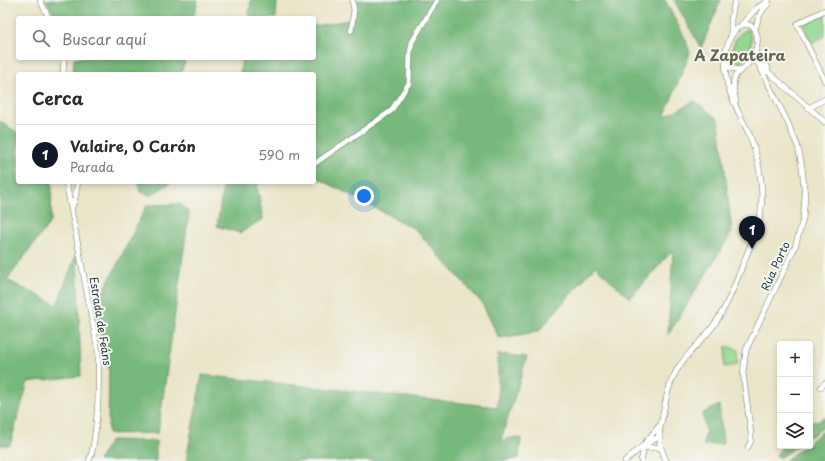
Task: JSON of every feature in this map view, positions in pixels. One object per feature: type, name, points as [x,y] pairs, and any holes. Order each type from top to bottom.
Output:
[{"type":"street","points":[[40,0],[48,16]]},
{"type":"street","points":[[351,31],[354,10],[352,0]]},
{"type":"street","points":[[316,163],[391,111],[409,83],[412,42],[437,0]]},
{"type":"street","points":[[666,461],[659,438],[661,423],[673,376],[677,369],[709,332],[722,313],[734,288],[758,225],[762,199],[760,170],[757,156],[727,83],[724,68],[735,0]]},
{"type":"street","points":[[730,38],[757,8],[770,0]]},
{"type":"street","points":[[737,108],[734,95],[734,79],[740,70],[751,60],[755,53],[758,40],[755,29],[764,7],[770,0]]},
{"type":"street","points":[[825,10],[797,24],[825,81]]},
{"type":"street","points":[[731,19],[733,24],[740,26],[748,24],[755,29]]},
{"type":"street","points":[[755,53],[778,81],[825,122]]},
{"type":"street","points":[[726,59],[730,68],[740,70]]},
{"type":"street","points":[[64,60],[64,72]]},
{"type":"street","points":[[751,60],[769,71]]},
{"type":"street","name":"Rúa Porto","points":[[748,447],[751,441],[751,434],[743,372],[746,350],[795,247],[802,225],[805,202],[805,187],[798,147],[758,64]]},
{"type":"street","name":"Rúa Porto","points":[[769,71],[769,81],[773,93]]},
{"type":"street","points":[[773,93],[772,85],[778,81]]},
{"type":"street","points":[[809,108],[825,99]]},
{"type":"street","name":"Estrada de Feáns","points":[[66,184],[98,351],[100,370],[95,438],[90,461]]},
{"type":"street","name":"Estrada de Feáns","points":[[71,208],[78,184]]},
{"type":"street","points":[[625,461],[640,448],[661,423]]},
{"type":"street","points":[[649,438],[655,436],[659,438]]},
{"type":"street","points":[[640,448],[659,438]]},
{"type":"street","points":[[640,448],[658,447],[662,449]]},
{"type":"street","points":[[640,448],[642,453],[642,461]]},
{"type":"green space","points":[[46,0],[198,0],[194,16],[56,16]]},
{"type":"green space","points":[[251,0],[275,0],[277,2],[276,16],[248,16]]},
{"type":"green space","points":[[353,0],[665,0],[685,38],[690,53],[664,117],[695,101],[719,120],[732,232],[668,335],[673,250],[630,298],[595,266],[538,332],[499,338],[482,303],[415,229],[316,177],[316,72],[240,72],[242,60],[316,60],[316,26],[356,19]]},
{"type":"green space","points":[[674,0],[721,0],[701,48]]},
{"type":"green space","points":[[825,14],[825,36],[812,43],[803,25]]},
{"type":"green space","points":[[744,30],[748,30],[750,34],[750,50],[744,59],[736,65],[733,62],[732,57],[734,44]]},
{"type":"green space","points":[[74,60],[185,60],[180,72],[73,72]]},
{"type":"green space","points":[[0,121],[16,132],[16,184],[52,184],[51,221],[7,280],[57,305],[77,252],[81,376],[28,382],[10,445],[0,445]]},
{"type":"green space","points":[[138,184],[169,184],[151,195],[140,192]]},
{"type":"green space","points":[[224,184],[258,184],[257,186],[263,219],[240,233],[217,226]]},
{"type":"green space","points":[[181,204],[189,213],[158,433],[108,434],[109,356],[96,324],[97,304],[147,205]]},
{"type":"green space","points":[[726,346],[738,350],[737,365],[724,367]]},
{"type":"green space","points":[[498,354],[527,357],[501,440],[517,437],[517,439],[521,438],[519,458],[501,461],[186,461],[202,375],[498,407]]},
{"type":"green space","points":[[719,405],[723,444],[703,445],[706,430],[702,414]]},
{"type":"green space","points":[[825,417],[825,426],[813,435],[813,422],[816,422]]},
{"type":"green space","points":[[825,430],[825,461],[786,461],[800,449],[813,449],[813,439]]},
{"type":"green space","points":[[111,440],[156,441],[156,461],[98,461]]},
{"type":"green space","points":[[781,449],[793,449],[780,458],[776,455]]},
{"type":"place","name":"Valaire, O Carón","points":[[752,249]]},
{"type":"district","name":"A Zapateira","points":[[740,54]]}]
